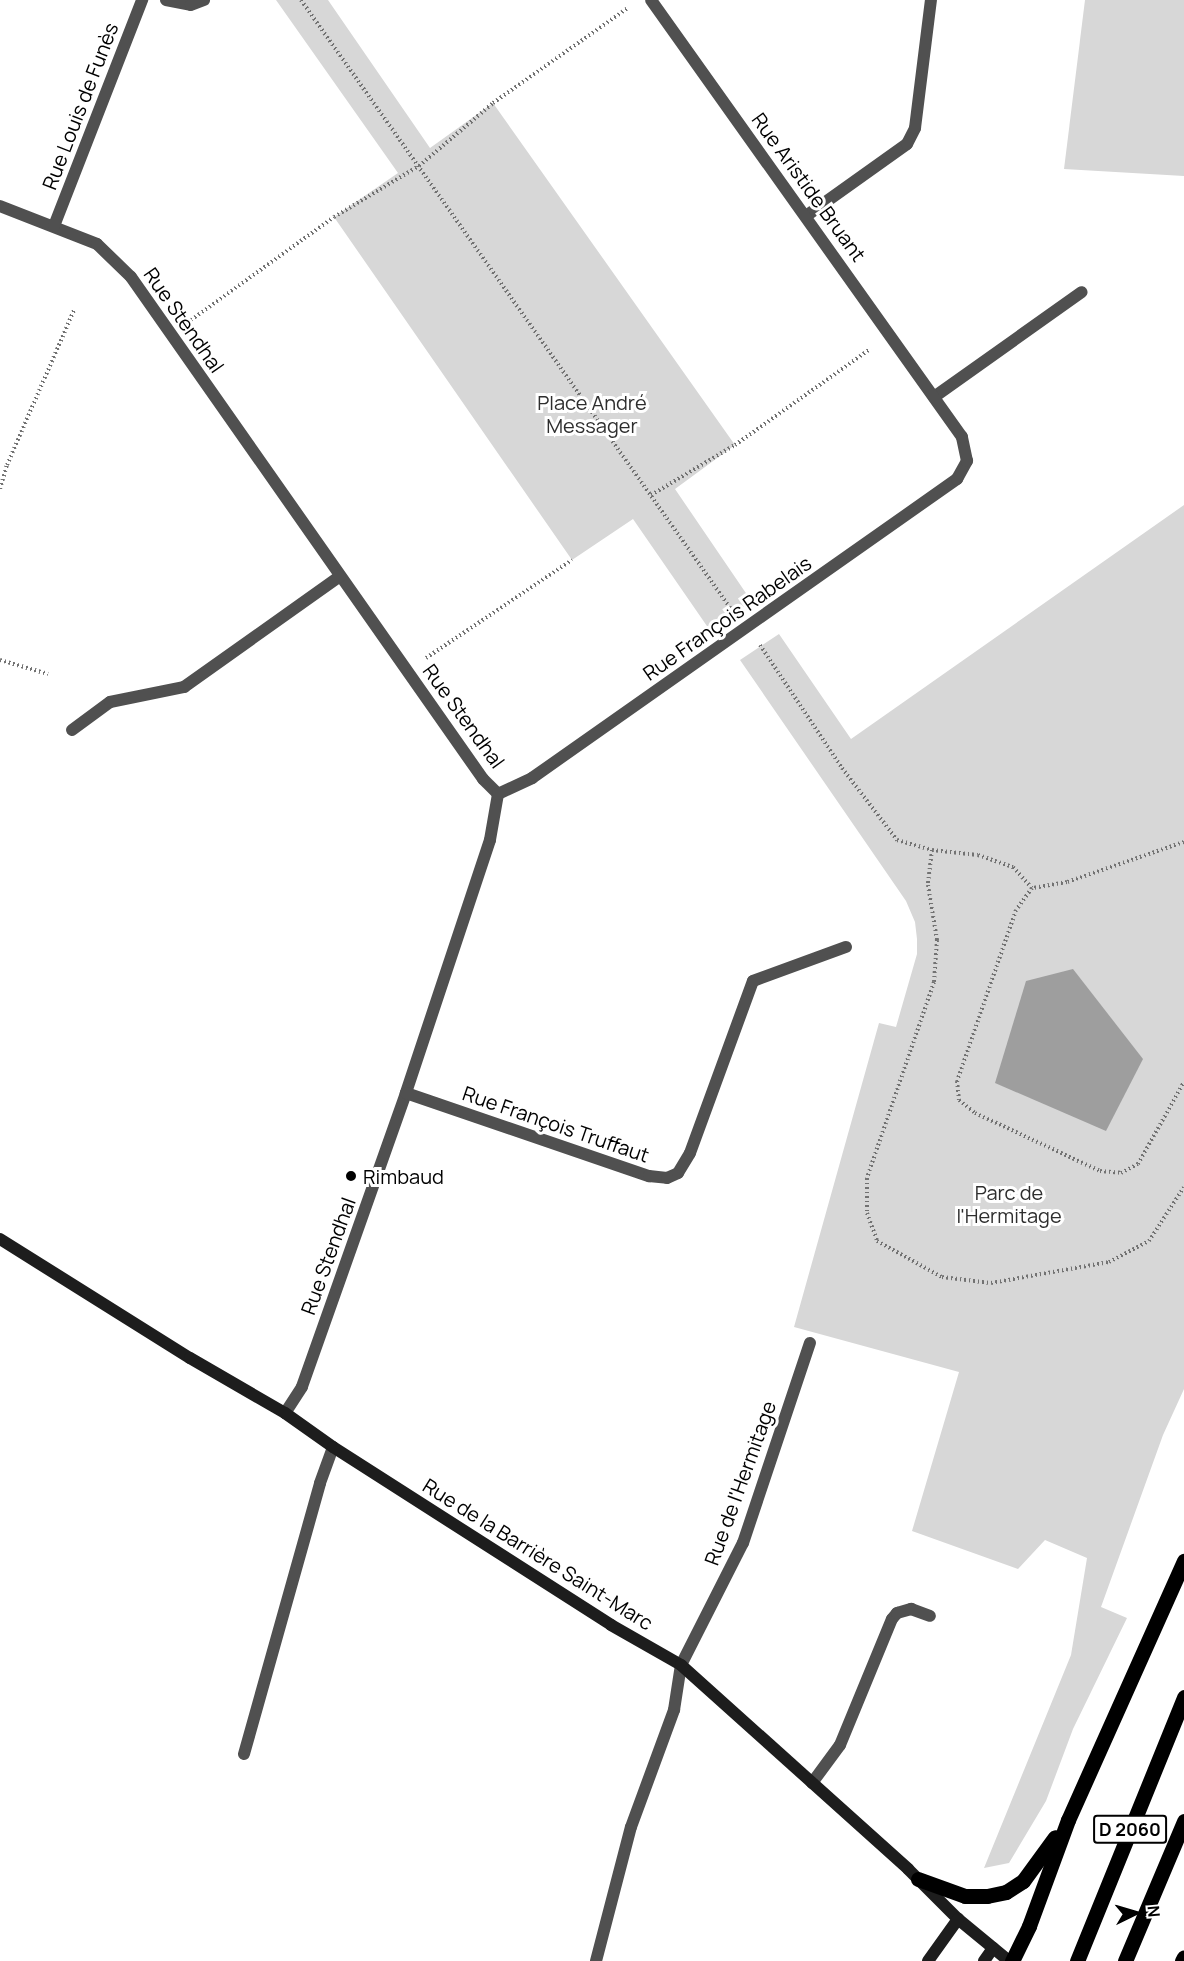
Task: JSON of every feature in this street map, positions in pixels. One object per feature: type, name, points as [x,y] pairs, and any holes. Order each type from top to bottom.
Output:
[{"type":"main road","name":"Rue de la Barrière Saint-Marc","points":[[0,1239],[209,1370],[285,1413],[333,1447],[611,1625],[681,1665],[918,1879],[958,1919],[1011,1961]]},
{"type":"main road","points":[[1011,1961],[1029,1926],[1068,1820],[1184,1562]]},
{"type":"main road","name":"D 2060","points":[[1077,1961],[1184,1697]]},
{"type":"main road","points":[[918,1879],[965,1896],[987,1896],[1015,1888],[1068,1820]]},
{"type":"main road","name":"D 2060","points":[[1125,1961],[1184,1821]]},
{"type":"main road","points":[[928,1961],[958,1919]]},
{"type":"main road","points":[[984,1961],[993,1948]]},
{"type":"street","name":"Rue Louis de Funès","points":[[54,226],[142,0]]},
{"type":"street","points":[[166,0],[191,5],[204,0]]},
{"type":"street","name":"Rue Aristide Bruant","points":[[651,0],[962,437],[967,461]]},
{"type":"street","points":[[806,216],[907,144],[915,128],[931,0]]},
{"type":"street","name":"Rue Stendhal","points":[[0,206],[97,244],[131,277],[483,778],[498,794],[490,840],[406,1093],[302,1387],[285,1413]]},
{"type":"street","points":[[934,398],[1082,292]]},
{"type":"street","name":"Rue François Rabelais","points":[[498,794],[532,778],[957,479],[967,461]]},
{"type":"street","points":[[72,730],[111,702],[184,687],[340,576]]},
{"type":"street","name":"Rue François Truffaut","points":[[406,1093],[649,1176],[667,1178],[678,1173],[690,1153],[753,981],[846,947]]},
{"type":"street","name":"Rue de l'Hermitage","points":[[596,1961],[631,1827],[674,1710],[681,1665],[743,1543],[810,1343]]},
{"type":"street","points":[[244,1754],[320,1483],[333,1447]]},
{"type":"street","points":[[812,1783],[840,1745],[892,1619],[897,1613],[911,1609],[930,1616]]},
{"type":"path","points":[[301,0],[734,613]]},
{"type":"path","points":[[186,324],[334,217],[418,166],[493,103],[633,4]]},
{"type":"path","points":[[0,489],[7,465],[74,310]]},
{"type":"path","points":[[651,495],[735,445],[875,346]]},
{"type":"path","points":[[423,660],[572,560]]},
{"type":"path","points":[[760,646],[842,768],[897,840],[932,850],[978,855],[1013,867],[1032,888]]},
{"type":"path","points":[[0,660],[48,674]]},
{"type":"path","points":[[1184,842],[1067,882],[1032,888],[1016,910],[957,1081],[959,1100],[975,1113],[1100,1171],[1121,1173],[1138,1164],[1184,1082]]},
{"type":"path","points":[[932,850],[928,885],[937,940],[934,982],[867,1178],[867,1213],[877,1241],[942,1277],[991,1283],[1066,1270],[1109,1262],[1149,1241],[1184,1187]]},
{"type":"green space","name":"Place André Messager","points":[[276,0],[328,0],[430,148],[493,103],[735,445],[675,489],[752,602],[709,629],[633,519],[572,560],[334,217],[398,173]]},
{"type":"green space","points":[[1085,0],[1184,0],[1184,176],[1064,169]]},
{"type":"green space","name":"Parc de l'Hermitage","points":[[1184,505],[1184,1389],[1163,1435],[1101,1607],[1127,1618],[1073,1729],[1046,1801],[1009,1863],[984,1868],[1071,1655],[1087,1558],[1045,1540],[1018,1569],[912,1531],[959,1372],[794,1327],[879,1023],[896,1027],[917,954],[917,939],[915,922],[906,901],[740,660],[779,634],[851,739]]},
{"type":"shaded area","points":[[1073,969],[1143,1059],[1106,1131],[995,1083],[1026,981]]},
{"type":"place","name":"Rimbaud","points":[[351,1176]]}]
